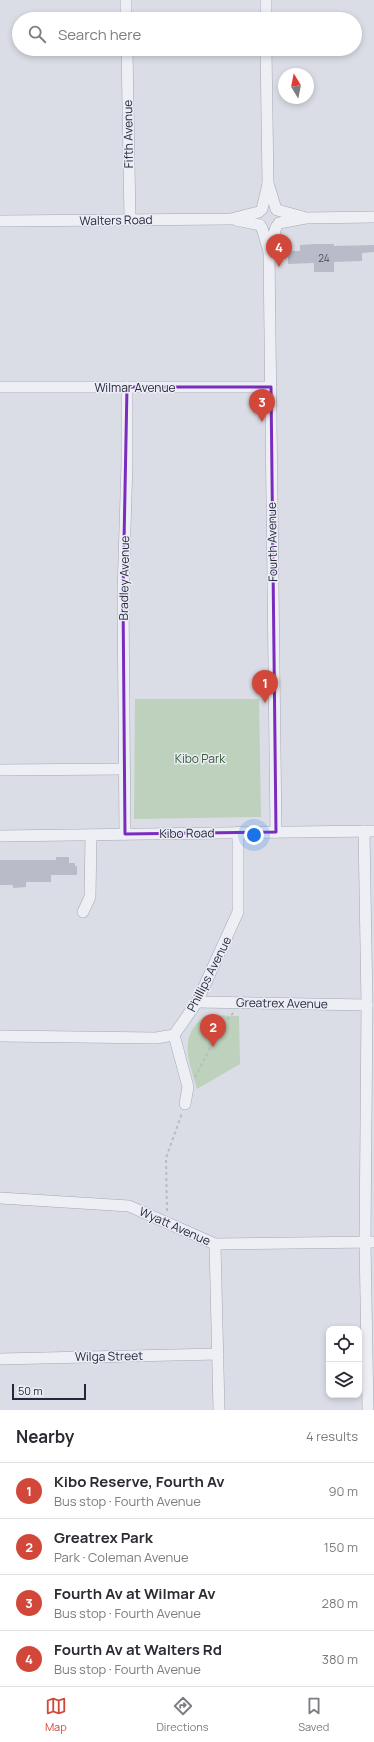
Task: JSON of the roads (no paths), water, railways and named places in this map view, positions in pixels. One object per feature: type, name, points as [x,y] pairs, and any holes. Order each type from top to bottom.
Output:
[{"type":"street","points":[[126,0],[126,12]]},
{"type":"street","points":[[266,0],[266,12]]},
{"type":"street","name":"Fifth Avenue","points":[[127,56],[130,220]]},
{"type":"street","points":[[266,56],[268,183],[261,210],[257,218],[261,226],[270,229],[278,225],[306,218],[374,217]]},
{"type":"street","points":[[268,183],[280,217],[278,225]]},
{"type":"street","points":[[261,210],[269,207],[306,218]]},
{"type":"street","name":"Walters Road","points":[[231,219],[261,210]]},
{"type":"street","name":"Walters Road","points":[[0,221],[231,219],[261,226]]},
{"type":"street","name":"Fourth Avenue","points":[[269,252],[278,225]]},
{"type":"street","name":"Fourth Avenue","points":[[261,226],[269,252],[276,832]]},
{"type":"street","name":"Wilmar Avenue","points":[[0,387],[271,387]]},
{"type":"street","name":"Bradley Avenue","points":[[125,834],[123,587],[127,463],[127,387]]},
{"type":"street","points":[[0,770],[124,769]]},
{"type":"street","points":[[368,1410],[370,1242],[367,1005],[369,831]]},
{"type":"street","name":"Kibo Road","points":[[0,836],[369,831]]},
{"type":"street","name":"Phillips Avenue","points":[[174,1035],[197,1002],[238,912],[238,832]]},
{"type":"street","points":[[83,912],[90,897],[91,835]]},
{"type":"street","name":"Greatrex Avenue","points":[[197,1002],[367,1005]]},
{"type":"street","points":[[0,1036],[156,1038],[174,1035],[188,1087],[185,1104]]},
{"type":"street","name":"Wyatt Avenue","points":[[0,1198],[129,1206],[215,1244],[370,1242]]},
{"type":"street","points":[[215,1244],[219,1410]]},
{"type":"street","name":"Wilga Street","points":[[0,1358],[218,1354]]},
{"type":"place","name":"Fourth Av at Walters Rd","points":[[279,267]]},
{"type":"place","name":"Fourth Av at Wilmar Av","points":[[262,422]]},
{"type":"place","name":"Kibo Reserve, Fourth Av","points":[[265,703]]},
{"type":"place","name":"Greatrex Park","points":[[213,1047]]},
{"type":"park label","name":"Kibo Park","points":[[200,758]]}]
